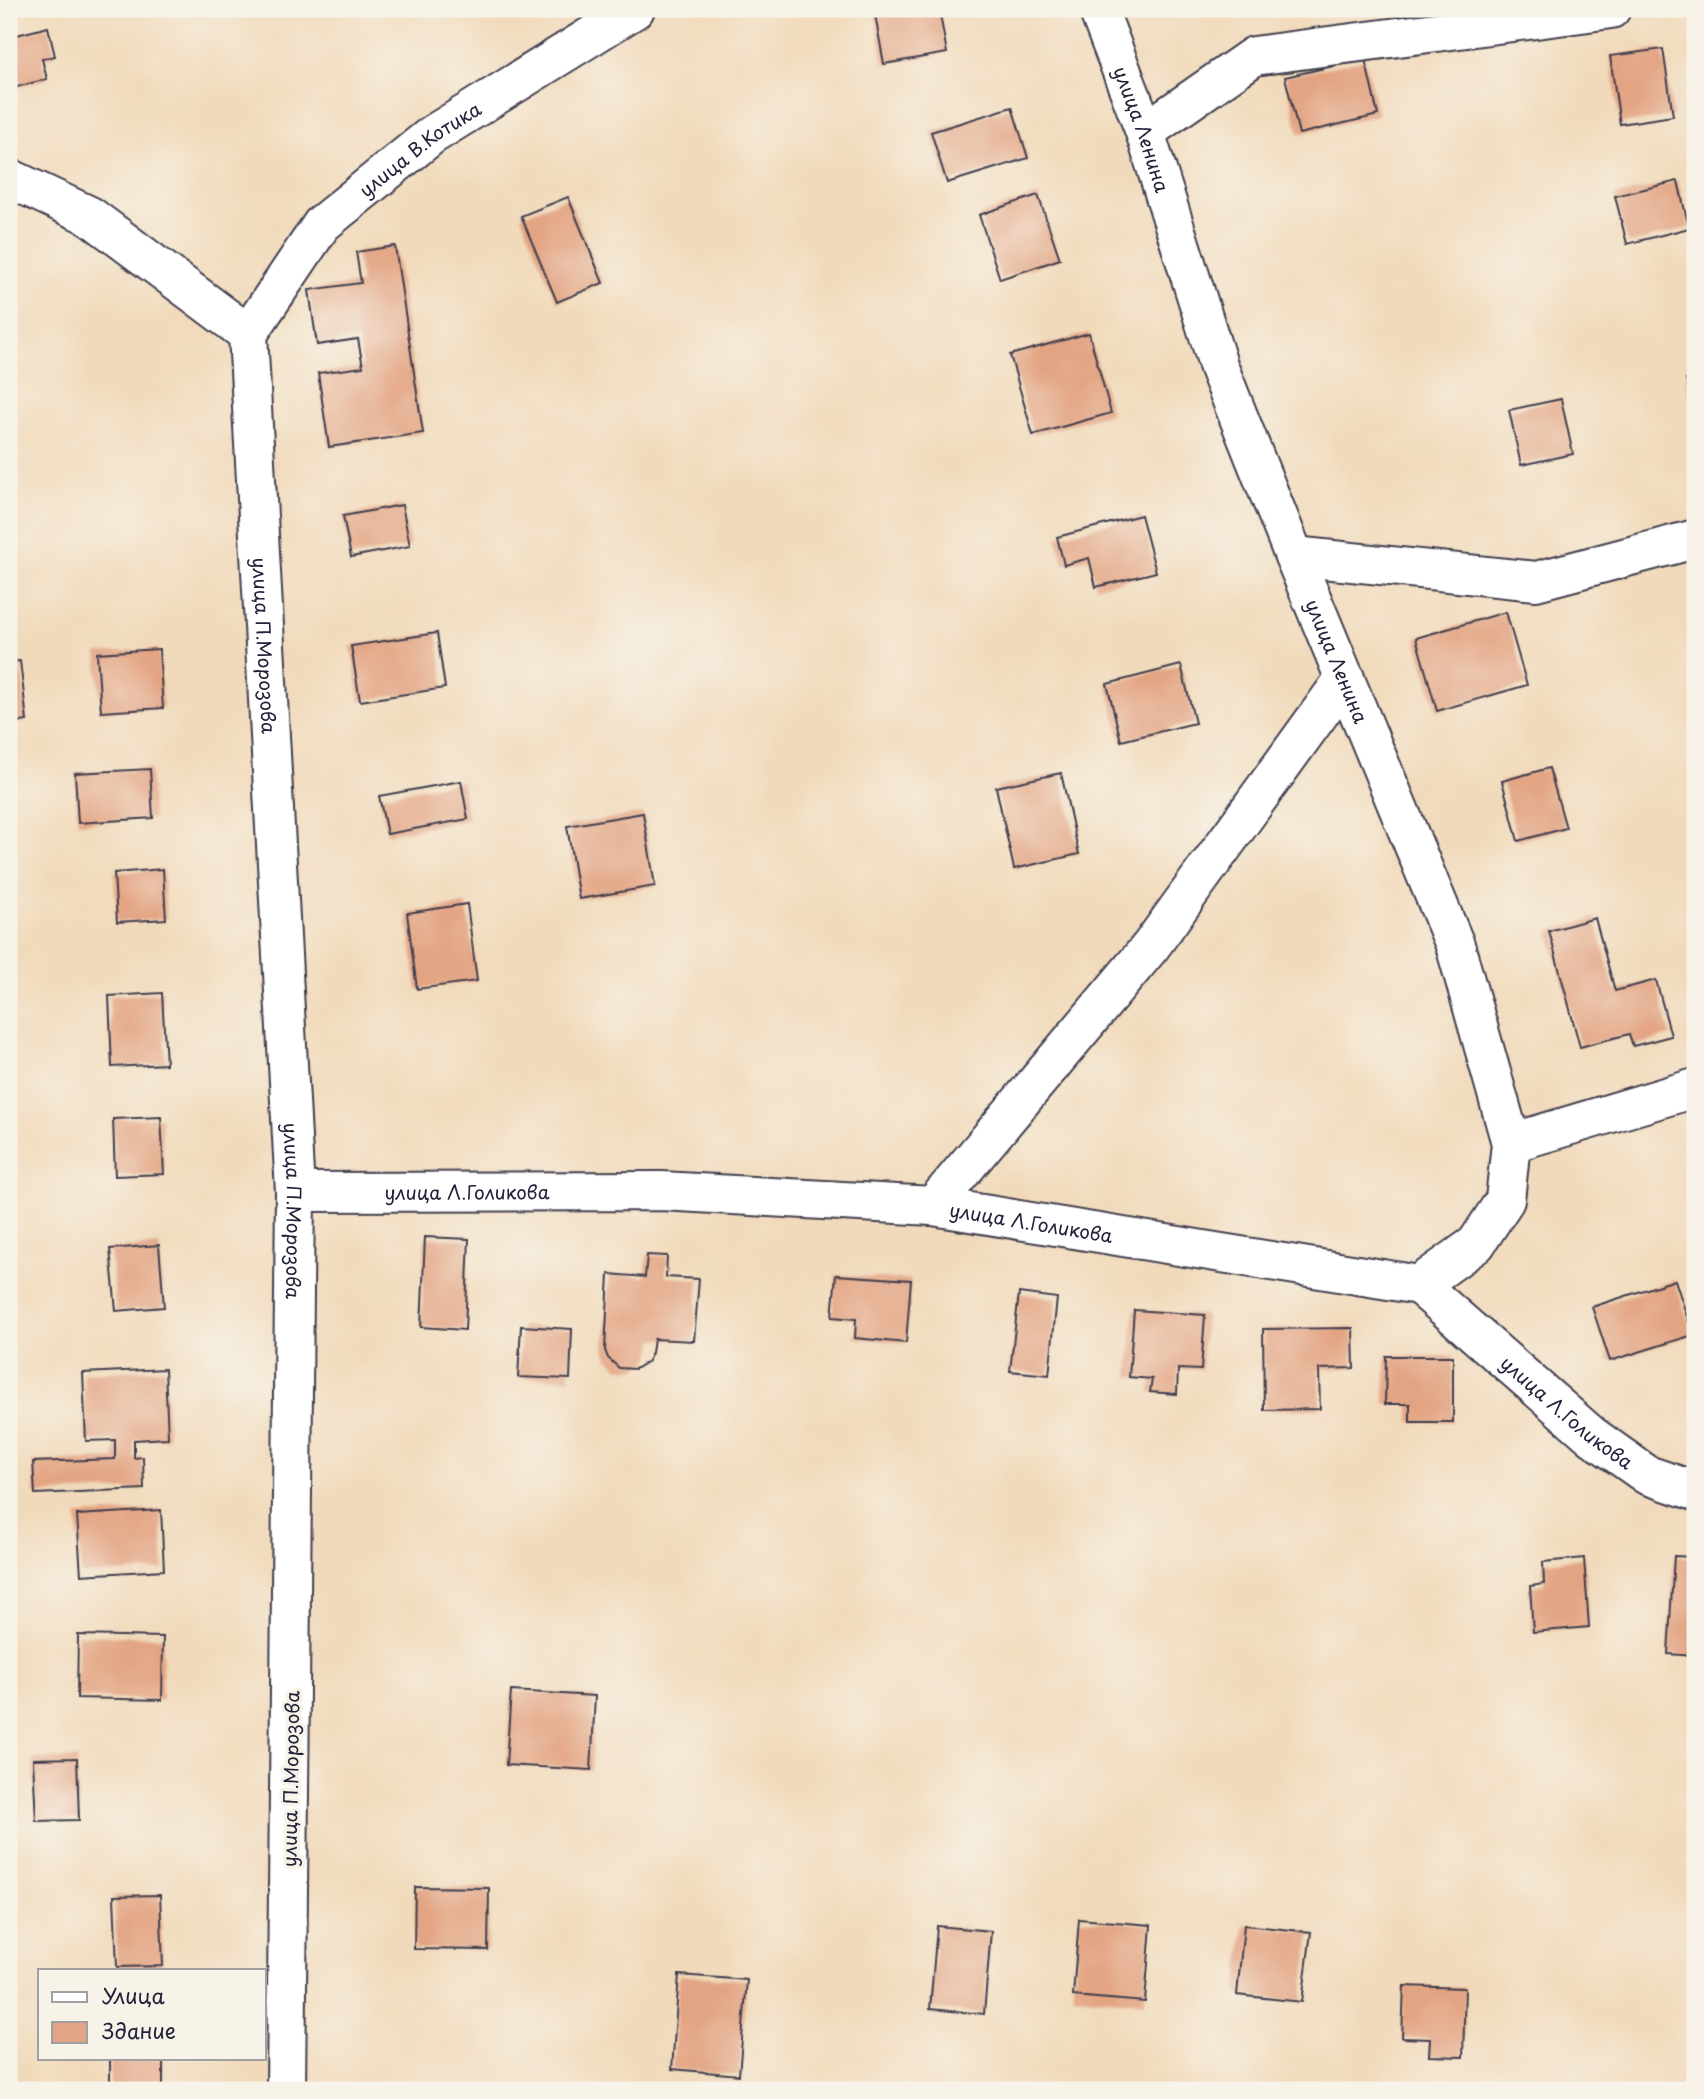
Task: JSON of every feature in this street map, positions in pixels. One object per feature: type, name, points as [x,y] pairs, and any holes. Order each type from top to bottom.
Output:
[{"type":"street","name":"улица В.Котика","points":[[248,334],[322,224],[432,135],[635,9]]},
{"type":"street","name":"улица Ленина","points":[[1098,9],[1145,132],[1219,368],[1455,945],[1511,1143],[1505,1200],[1476,1244],[1419,1285]]},
{"type":"street","points":[[1145,132],[1254,57],[1611,9]]},
{"type":"street","points":[[9,178],[90,216],[248,334]]},
{"type":"street","name":"улица П.Морозова","points":[[248,334],[295,1192],[286,2090]]},
{"type":"street","points":[[1294,556],[1536,581],[1695,539]]},
{"type":"street","points":[[933,1206],[1150,946],[1345,678]]},
{"type":"street","points":[[1511,1143],[1695,1088]]},
{"type":"street","name":"улица Л.Голикова","points":[[295,1192],[661,1191],[933,1206],[1419,1285],[1592,1436],[1647,1475],[1695,1491]]},
{"type":"building","points":[[874,9],[939,9],[947,53],[884,64]]},
{"type":"building","points":[[48,27],[55,56],[42,59],[47,79],[9,89],[9,37]]},
{"type":"building","points":[[1663,49],[1673,116],[1620,124],[1610,56]]},
{"type":"building","points":[[1365,59],[1378,115],[1299,134],[1285,77]]},
{"type":"building","points":[[1012,107],[1028,158],[947,183],[931,132]]},
{"type":"building","points":[[1678,181],[1689,228],[1627,244],[1615,196]]},
{"type":"building","points":[[1038,195],[1060,259],[1000,279],[979,215]]},
{"type":"building","points":[[568,197],[603,283],[557,302],[521,216]]},
{"type":"building","points":[[395,246],[423,433],[329,447],[318,373],[363,367],[358,339],[317,345],[309,290],[361,283],[356,252]]},
{"type":"building","points":[[1089,333],[1111,413],[1033,435],[1010,355]]},
{"type":"building","points":[[1695,377],[1695,408],[1686,380]]},
{"type":"building","points":[[1561,399],[1573,454],[1521,465],[1509,410]]},
{"type":"building","points":[[402,505],[410,546],[351,557],[343,516]]},
{"type":"building","points":[[1141,515],[1156,572],[1096,587],[1089,558],[1064,565],[1057,537]]},
{"type":"building","points":[[1506,612],[1527,685],[1437,711],[1416,638]]},
{"type":"building","points":[[437,633],[445,688],[360,701],[351,646]]},
{"type":"building","points":[[159,649],[163,708],[101,712],[97,653]]},
{"type":"building","points":[[20,661],[27,721],[9,724],[9,662]]},
{"type":"building","points":[[1181,665],[1195,723],[1121,741],[1107,684]]},
{"type":"building","points":[[1549,768],[1566,828],[1518,841],[1502,781]]},
{"type":"building","points":[[150,769],[153,818],[78,823],[75,773]]},
{"type":"building","points":[[1061,773],[1079,854],[1014,869],[996,787]]},
{"type":"building","points":[[461,781],[468,819],[387,834],[379,796]]},
{"type":"building","points":[[643,813],[655,886],[579,899],[567,826]]},
{"type":"building","points":[[163,869],[166,919],[117,922],[114,873]]},
{"type":"building","points":[[467,904],[477,981],[417,989],[407,913]]},
{"type":"building","points":[[1595,918],[1615,991],[1656,980],[1671,1036],[1633,1046],[1629,1034],[1580,1047],[1549,931]]},
{"type":"building","points":[[162,993],[166,1064],[112,1067],[109,996]]},
{"type":"building","points":[[161,1117],[164,1174],[115,1176],[113,1119]]},
{"type":"building","points":[[425,1237],[469,1239],[465,1330],[421,1327]]},
{"type":"building","points":[[159,1245],[164,1307],[116,1311],[110,1249]]},
{"type":"building","points":[[647,1255],[667,1256],[666,1277],[699,1279],[694,1341],[654,1339],[648,1361],[635,1369],[619,1368],[608,1358],[605,1350],[609,1274],[645,1277]]},
{"type":"building","points":[[836,1275],[911,1280],[906,1343],[855,1338],[856,1319],[832,1317]]},
{"type":"building","points":[[1675,1280],[1693,1335],[1610,1361],[1592,1307]]},
{"type":"building","points":[[1019,1293],[1057,1298],[1049,1375],[1010,1371]]},
{"type":"building","points":[[1134,1310],[1205,1315],[1201,1370],[1178,1369],[1177,1394],[1150,1392],[1152,1379],[1129,1377]]},
{"type":"building","points":[[521,1326],[572,1329],[570,1379],[518,1377]]},
{"type":"building","points":[[1353,1328],[1354,1368],[1319,1369],[1320,1409],[1264,1410],[1263,1329]]},
{"type":"building","points":[[1386,1356],[1453,1356],[1453,1422],[1410,1422],[1410,1404],[1385,1404]]},
{"type":"building","points":[[165,1369],[168,1438],[134,1440],[134,1458],[143,1457],[144,1489],[35,1494],[33,1462],[115,1459],[115,1440],[86,1441],[83,1373]]},
{"type":"building","points":[[161,1510],[164,1570],[81,1575],[77,1515]]},
{"type":"building","points":[[1674,1556],[1695,1557],[1695,1656],[1668,1654]]},
{"type":"building","points":[[1584,1558],[1589,1627],[1533,1632],[1530,1586],[1544,1584],[1543,1562]]},
{"type":"building","points":[[78,1635],[163,1637],[162,1700],[77,1698]]},
{"type":"building","points":[[511,1691],[595,1696],[591,1770],[506,1765]]},
{"type":"building","points":[[77,1758],[79,1820],[36,1821],[33,1759]]},
{"type":"building","points":[[415,1887],[489,1888],[488,1950],[414,1949]]},
{"type":"building","points":[[160,1895],[163,1966],[117,1967],[114,1896]]},
{"type":"building","points":[[1079,1919],[1151,1925],[1145,2002],[1073,1996]]},
{"type":"building","points":[[1244,1925],[1311,1932],[1302,2002],[1237,1995]]},
{"type":"building","points":[[937,1926],[991,1931],[984,2014],[930,2009]]},
{"type":"building","points":[[679,1975],[747,1980],[739,2075],[672,2069]]},
{"type":"building","points":[[1404,1986],[1465,1988],[1463,2057],[1429,2056],[1430,2039],[1402,2038]]},
{"type":"building","points":[[110,2060],[163,2060],[163,2090],[110,2090]]}]
